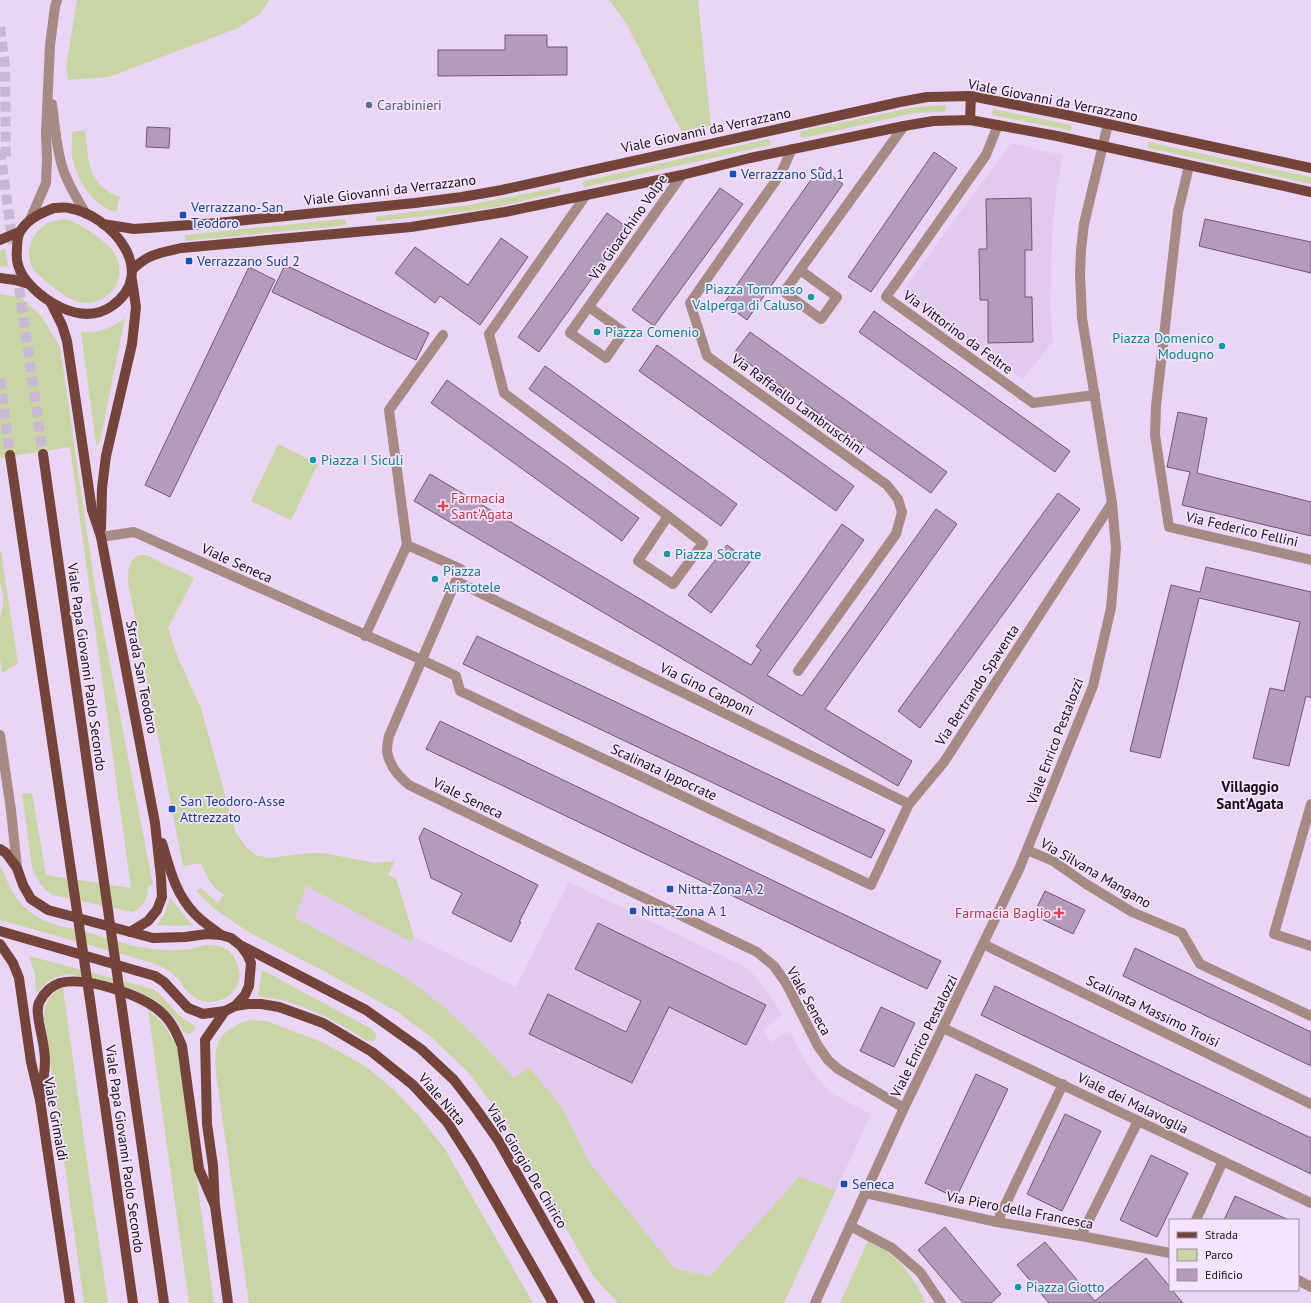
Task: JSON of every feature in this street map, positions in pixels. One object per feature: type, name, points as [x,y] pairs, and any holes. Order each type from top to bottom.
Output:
[{"type":"main road","points":[[970,120],[971,96]]},
{"type":"main road","name":"Viale Giovanni da Verrazzano","points":[[103,224],[134,229],[415,203],[462,197],[502,190],[927,97],[971,96],[1311,168]]},
{"type":"main road","points":[[133,269],[140,262],[154,254],[181,248],[411,227],[505,212],[933,121],[970,120],[998,125],[1103,146],[1311,192]]},
{"type":"main road","points":[[54,208],[69,208],[86,214],[103,224],[114,233],[122,243],[133,269],[132,280],[124,296],[111,307],[101,311],[80,314],[68,311],[51,303],[30,284],[23,276],[16,254],[20,232],[30,220],[41,213],[54,208]]},
{"type":"main road","points":[[0,240],[20,232]]},
{"type":"main road","points":[[0,278],[30,284]]},
{"type":"main road","name":"Strada San Teodoro","points":[[101,537],[102,488],[106,456],[132,344],[136,307],[132,280]]},
{"type":"main road","name":"Strada San Teodoro","points":[[51,303],[68,341],[92,510],[101,537],[155,823]]},
{"type":"main road","name":"Viale Papa Giovanni Paolo Secondo","points":[[43,454],[164,1303]]},
{"type":"main road","name":"Viale Papa Giovanni Paolo Secondo","points":[[10,455],[133,1303]]},
{"type":"main road","points":[[130,932],[148,922],[162,897],[155,823]]},
{"type":"main road","points":[[155,823],[175,885],[181,897],[195,914],[221,935]]},
{"type":"main road","points":[[0,849],[6,853],[17,868],[23,885],[31,899],[48,910],[153,938],[186,937],[207,934],[221,935]]},
{"type":"main road","points":[[0,931],[155,976],[164,982],[188,1008],[203,1014],[225,1011],[235,1006],[245,996],[249,986],[251,963],[247,954],[240,945]]},
{"type":"main road","name":"Viale Giorgio De Chirico","points":[[221,935],[231,938],[240,945],[366,1010],[421,1049],[454,1080],[498,1140],[590,1303]]},
{"type":"main road","name":"Viale Grimaldi","points":[[0,944],[13,963],[19,978],[31,1062],[40,1100],[68,1300]]},
{"type":"main road","points":[[40,1100],[45,1061],[37,1012],[39,1003],[44,994],[51,987],[60,983],[73,982],[95,984],[115,989],[136,997],[155,1007],[170,1021],[182,1046],[199,1168],[215,1206]]},
{"type":"main road","name":"Viale Nitta","points":[[235,1006],[262,1004],[279,1008],[323,1023],[372,1052],[414,1085],[447,1122],[472,1161],[552,1303]]},
{"type":"main road","points":[[225,1011],[205,1040],[207,1124],[213,1166],[215,1206],[228,1303]]},
{"type":"street","points":[[30,220],[46,183],[46,133],[50,45],[55,7],[58,0]]},
{"type":"street","points":[[48,84],[63,170],[86,214]]},
{"type":"street","name":"Viale Enrico Pestalozzi","points":[[815,1303],[904,1108],[1020,867],[1093,686],[1111,608],[1116,548],[1112,503],[1082,318],[1080,274],[1084,224],[1108,124]]},
{"type":"street","name":"Via Vittorino da Feltre","points":[[998,125],[986,155],[886,297],[1033,403],[1095,395]]},
{"type":"street","points":[[800,270],[837,296],[821,319],[784,292],[904,126]]},
{"type":"street","name":"Via Raffaello Lambruschini","points":[[792,150],[781,173],[690,303],[707,356],[887,485],[898,499],[902,512],[896,534],[798,671]]},
{"type":"street","name":"Via Federico Fellini","points":[[1189,166],[1178,212],[1156,406],[1155,435],[1169,526],[1311,560]]},
{"type":"street","name":"Via Gioacchino Volpe","points":[[589,307],[624,332],[606,358],[570,333],[682,175]]},
{"type":"street","points":[[586,195],[489,334],[504,393],[651,502],[703,543],[673,584],[638,561],[668,516]]},
{"type":"street","points":[[365,636],[407,544],[389,410],[443,335]]},
{"type":"street","name":"Via Bertrando Spaventa","points":[[871,885],[909,804],[944,762],[1112,503]]},
{"type":"street","name":"Viale Seneca","points":[[101,537],[134,532],[365,636],[422,660],[389,736],[387,751],[391,766],[399,777],[409,786],[757,952],[774,966],[786,983],[818,1046],[828,1060],[838,1069],[904,1108]]},
{"type":"street","points":[[407,544],[461,569],[422,660]]},
{"type":"street","name":"Via Gino Capponi","points":[[456,581],[909,804]]},
{"type":"street","name":"Scalinata Ippocrate","points":[[422,660],[456,676],[460,691],[871,885]]},
{"type":"street","points":[[0,735],[11,810],[17,868]]},
{"type":"street","points":[[1311,804],[1274,934],[1311,946]]},
{"type":"street","name":"Via Silvana Mangano","points":[[1027,850],[1053,861],[1132,912],[1182,933],[1200,964],[1311,1016]]},
{"type":"street","name":"Scalinata Massimo Troisi","points":[[983,944],[1311,1104]]},
{"type":"street","name":"Viale dei Malavoglia","points":[[943,1028],[1311,1203]]},
{"type":"street","points":[[997,1222],[1063,1084]]},
{"type":"street","points":[[1081,1236],[1138,1121]]},
{"type":"street","points":[[1196,1219],[1223,1161]]},
{"type":"street","name":"Via Piero della Francesca","points":[[865,1193],[997,1222],[1169,1253]]},
{"type":"street","points":[[850,1226],[892,1248],[920,1272],[941,1303]]},
{"type":"street","points":[[1299,1281],[1311,1287]]},
{"type":"shaded area","points":[[1011,143],[1063,155],[1056,192],[1052,235],[1050,306],[1053,341],[1023,379],[902,292]]},
{"type":"shaded area","points":[[569,882],[743,966],[753,974],[769,994],[782,1014],[763,1031],[772,1042],[790,1030],[799,1050],[812,1072],[831,1093],[871,1114],[836,1190],[799,1177],[710,1276],[675,1269],[589,1162],[563,1109],[529,1067],[514,1078],[434,1028],[220,901],[306,886],[411,942],[414,937],[516,987]]},
{"type":"green space","points":[[77,0],[269,0],[260,14],[238,28],[109,77],[68,80],[66,67]]},
{"type":"green space","points":[[608,0],[698,0],[711,126],[681,131],[626,23]]},
{"type":"green space","points":[[945,105],[947,107],[945,112],[914,113],[804,138],[800,135],[801,131],[915,107]]},
{"type":"green space","points":[[993,109],[1071,125],[1071,130],[992,115]]},
{"type":"green space","points":[[85,130],[89,161],[96,179],[101,186],[109,192],[120,197],[116,212],[107,209],[93,198],[82,183],[74,166],[72,157],[72,132]]},
{"type":"green space","points":[[768,139],[771,141],[770,145],[585,187],[582,184],[584,181]]},
{"type":"green space","points":[[1148,142],[1311,177],[1311,184],[1149,148]]},
{"type":"green space","points":[[559,187],[561,190],[560,192],[501,206],[381,221],[376,220],[376,217],[379,216],[469,205]]},
{"type":"green space","points":[[66,219],[98,237],[113,251],[117,259],[119,275],[117,282],[114,289],[101,299],[89,303],[75,301],[45,281],[32,267],[29,253],[30,247],[32,240],[39,229],[56,220]]},
{"type":"green space","points":[[343,219],[346,220],[346,224],[340,226],[185,241],[185,235]]},
{"type":"green space","points":[[5,249],[8,267],[0,266],[0,251]]},
{"type":"green space","points":[[0,294],[22,298],[42,317],[60,347],[95,587],[153,885],[148,886],[145,902],[133,912],[52,895],[41,885],[32,868],[22,794],[32,793],[46,875],[131,888],[70,447],[0,458]]},
{"type":"green space","points":[[125,318],[100,441],[98,445],[96,445],[81,332],[104,330]]},
{"type":"green space","points":[[278,444],[318,464],[291,520],[251,501]]},
{"type":"green space","points":[[0,551],[18,664],[2,673],[0,657],[0,620],[3,594],[0,583]]},
{"type":"green space","points":[[139,555],[146,555],[194,578],[168,628],[178,658],[201,708],[235,831],[245,846],[255,855],[269,858],[308,853],[323,853],[375,863],[395,861],[388,875],[396,878],[414,937],[411,942],[306,886],[295,918],[405,977],[443,1006],[476,1037],[514,1078],[529,1067],[563,1109],[589,1162],[675,1269],[710,1276],[799,1177],[836,1190],[784,1303],[618,1303],[593,1276],[506,1122],[467,1071],[431,1037],[396,1011],[247,931],[215,909],[196,891],[201,888],[218,903],[224,895],[210,881],[201,863],[183,866],[128,582],[131,563],[135,557]]},
{"type":"green space","points":[[0,866],[7,882],[18,900],[34,915],[59,926],[149,949],[183,950],[208,945],[222,947],[235,958],[237,962],[239,979],[237,985],[225,998],[215,1002],[205,1002],[191,995],[171,972],[153,963],[0,920]]},
{"type":"green space","points":[[170,898],[192,925],[157,925],[165,913]]},
{"type":"green space","points":[[29,956],[153,989],[180,1016],[196,1028],[193,1032],[188,1034],[184,1032],[175,1018],[158,1002],[137,991],[107,981],[67,974],[54,978],[45,984],[36,994],[35,974]]},
{"type":"green space","points":[[262,970],[372,1029],[376,1034],[376,1039],[367,1041],[328,1018],[307,1009],[286,1001],[258,996]]},
{"type":"green space","points":[[63,988],[108,1303],[84,1303],[44,1016],[49,999],[55,992]]},
{"type":"green space","points":[[148,1010],[166,1029],[179,1053],[214,1303],[189,1303]]},
{"type":"green space","points":[[249,1020],[267,1021],[322,1042],[365,1066],[393,1089],[419,1116],[446,1151],[533,1303],[249,1303],[216,1074],[216,1054],[217,1046],[224,1034],[238,1024]]},
{"type":"green space","points":[[868,1241],[887,1252],[899,1262],[914,1282],[926,1303],[840,1303]]},
{"type":"building","points":[[505,35],[547,35],[547,47],[567,47],[567,75],[438,76],[438,50],[505,50]]},
{"type":"building","points":[[147,127],[170,128],[169,148],[146,147]]},
{"type":"building","points":[[934,152],[957,168],[871,292],[848,277]]},
{"type":"building","points":[[820,167],[843,184],[747,320],[724,303]]},
{"type":"building","points":[[720,188],[743,204],[654,326],[632,310]]},
{"type":"building","points":[[1031,198],[1032,250],[1025,250],[1025,297],[1032,297],[1033,342],[988,343],[988,300],[980,300],[979,249],[987,249],[986,199]]},
{"type":"building","points":[[607,213],[628,228],[539,352],[518,337]]},
{"type":"building","points":[[1205,219],[1311,242],[1311,273],[1199,246]]},
{"type":"building","points":[[501,238],[528,257],[480,325],[440,296],[435,303],[395,273],[415,247],[468,285]]},
{"type":"building","points":[[285,265],[429,333],[416,360],[272,292]]},
{"type":"building","points":[[249,267],[275,280],[170,497],[145,485]]},
{"type":"building","points":[[874,311],[1070,451],[1055,472],[859,332]]},
{"type":"building","points":[[750,332],[947,472],[931,493],[734,353]]},
{"type":"building","points":[[657,345],[854,486],[836,511],[639,371]]},
{"type":"building","points":[[545,366],[737,504],[721,526],[529,389]]},
{"type":"building","points":[[447,380],[639,518],[622,541],[431,403]]},
{"type":"building","points":[[1178,412],[1207,418],[1197,473],[1311,502],[1311,536],[1182,505],[1190,472],[1167,467]]},
{"type":"building","points":[[430,474],[751,665],[761,650],[756,646],[842,524],[864,540],[767,675],[802,696],[936,509],[957,524],[825,709],[912,761],[898,786],[414,501]]},
{"type":"building","points":[[1058,493],[1080,509],[920,728],[898,711]]},
{"type":"building","points":[[727,545],[750,562],[711,613],[688,595]]},
{"type":"building","points":[[1206,567],[1311,592],[1311,698],[1306,696],[1289,766],[1253,758],[1270,688],[1284,691],[1300,622],[1199,598],[1160,758],[1130,751],[1171,585],[1200,592]]},
{"type":"building","points":[[477,636],[885,830],[871,858],[463,664]]},
{"type":"building","points":[[440,721],[941,961],[927,989],[426,749]]},
{"type":"building","points":[[424,828],[538,885],[519,922],[521,922],[511,942],[452,913],[462,893],[431,878],[419,838]]},
{"type":"building","name":"Farmacia Baglio","points":[[1045,891],[1085,910],[1073,934],[1033,915]]},
{"type":"building","points":[[598,923],[766,1005],[746,1045],[669,1007],[632,1083],[529,1034],[548,994],[626,1032],[641,1001],[575,969]]},
{"type":"building","points":[[1135,948],[1311,1032],[1311,1066],[1123,976]]},
{"type":"building","points":[[995,986],[1311,1138],[1311,1174],[981,1015]]},
{"type":"building","points":[[881,1007],[915,1023],[894,1067],[860,1051]]},
{"type":"building","points":[[976,1074],[1008,1089],[956,1198],[925,1183]]},
{"type":"building","points":[[1065,1114],[1101,1131],[1062,1211],[1027,1194]]},
{"type":"building","points":[[1151,1155],[1188,1173],[1157,1237],[1120,1220]]},
{"type":"building","points":[[1235,1196],[1287,1219],[1224,1219]]},
{"type":"building","points":[[945,1227],[1001,1294],[991,1303],[963,1303],[918,1250]]},
{"type":"building","points":[[1045,1242],[1095,1301],[1146,1258],[1169,1286],[1169,1291],[1173,1291],[1183,1303],[1049,1303],[1017,1265]]},
{"type":"tunnel","points":[[0,27],[5,66],[6,159]]},
{"type":"tunnel","points":[[0,150],[13,244]]},
{"type":"tunnel","points":[[17,273],[43,454]]},
{"type":"tunnel","points":[[0,379],[10,455]]},
{"type":"place","name":"Carabinieri","points":[[369,105]]},
{"type":"place","name":"Verrazzano Sud 1","points":[[733,174]]},
{"type":"place","name":"Verrazzano-San Teodoro","points":[[183,215]]},
{"type":"place","name":"Verrazzano Sud 2","points":[[189,261]]},
{"type":"place","name":"Piazza Tommaso Valperga di Caluso","points":[[811,297]]},
{"type":"place","name":"Piazza Comenio","points":[[597,332]]},
{"type":"place","name":"Piazza Domenico Modugno","points":[[1222,346]]},
{"type":"place","name":"Piazza I Siculi","points":[[313,460]]},
{"type":"place","name":"Farmacia Sant'Agata","points":[[443,506]]},
{"type":"place","name":"Piazza Socrate","points":[[667,554]]},
{"type":"place","name":"Piazza Aristotele","points":[[435,579]]},
{"type":"place","name":"San Teodoro-Asse Attrezzato","points":[[172,809]]},
{"type":"place","name":"Nitta-Zona A 2","points":[[670,889]]},
{"type":"place","name":"Nitta-Zona A 1","points":[[633,911]]},
{"type":"place","name":"Farmacia Baglio","points":[[1059,913]]},
{"type":"place","name":"Seneca","points":[[844,1184]]},
{"type":"place","name":"Piazza Giotto","points":[[1018,1287]]},
{"type":"district","name":"Villaggio Sant'Agata","points":[[1250,794]]}]
